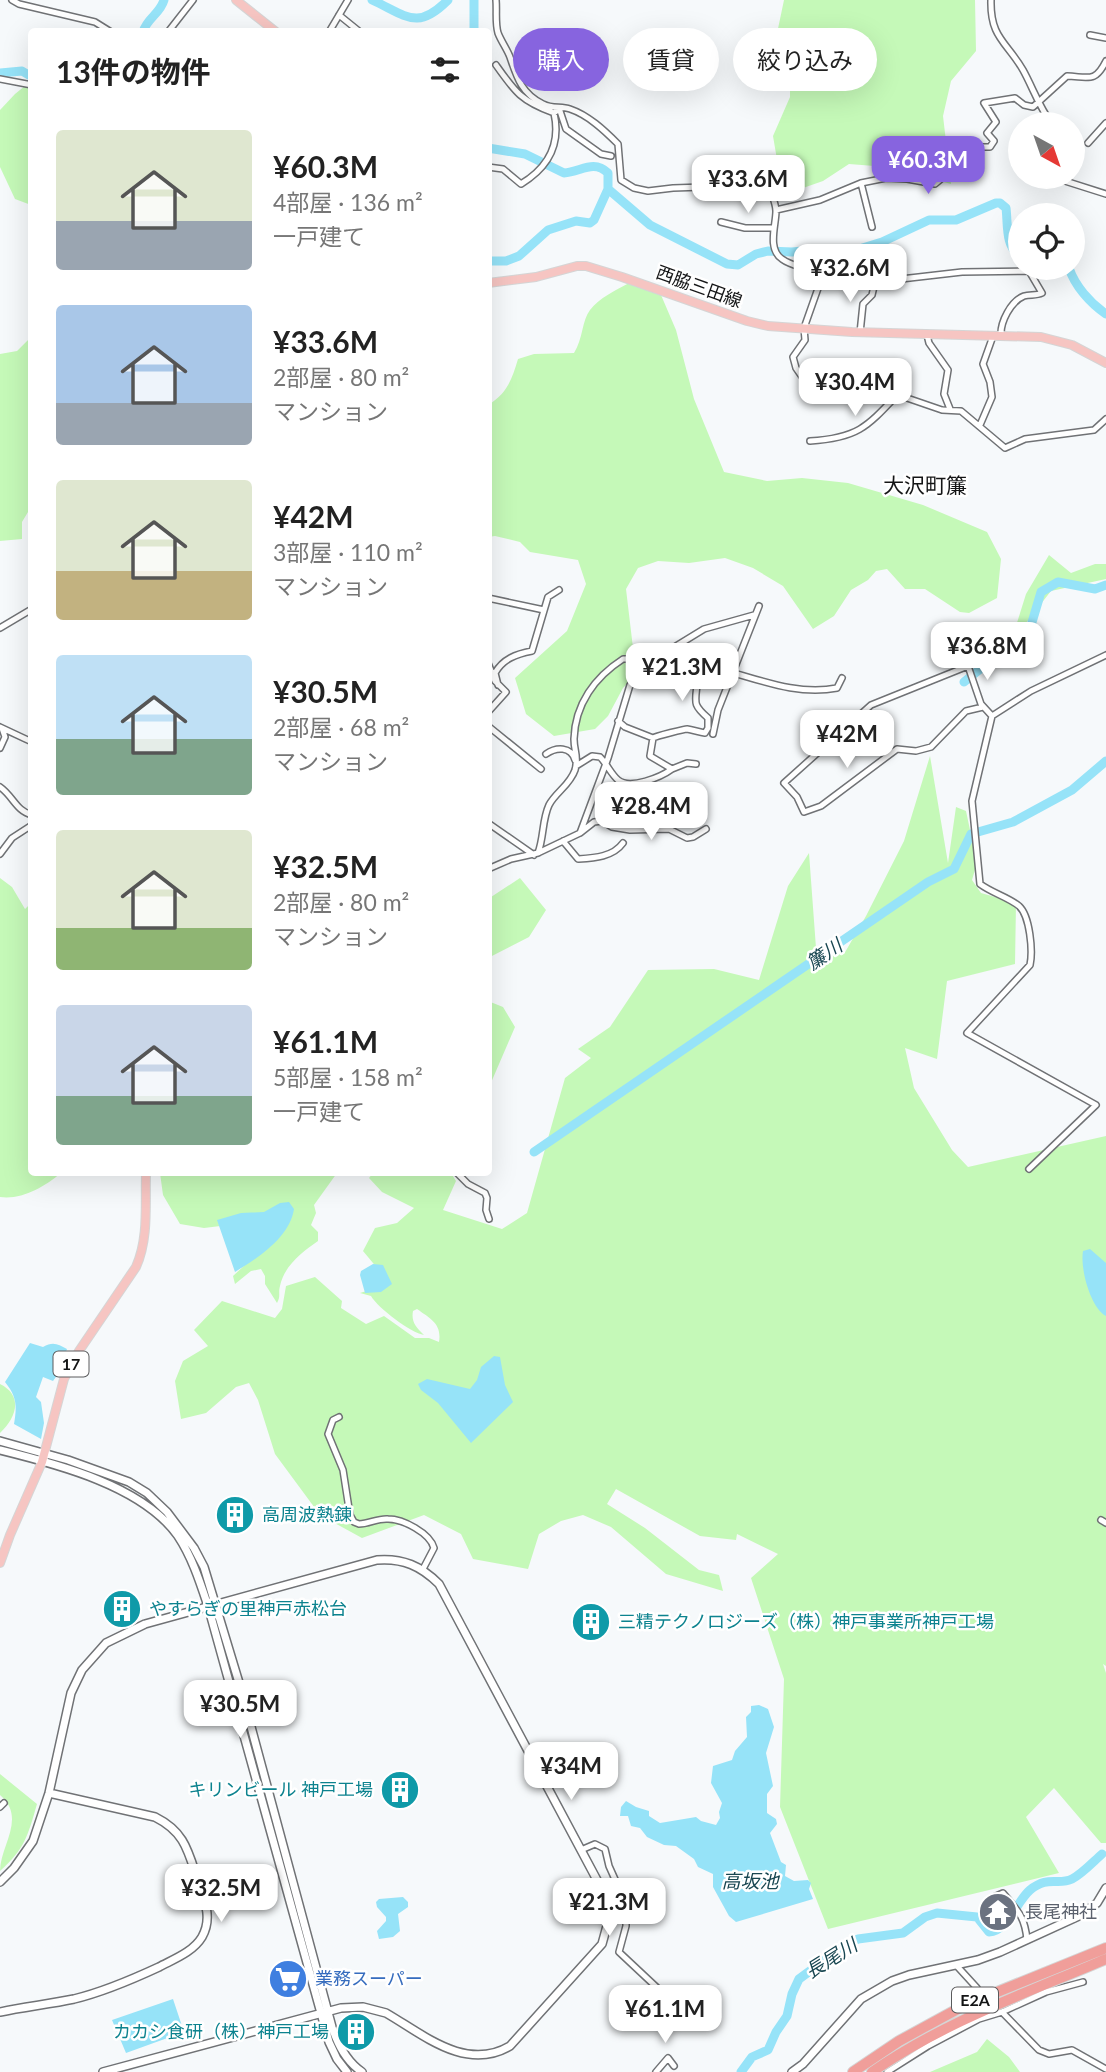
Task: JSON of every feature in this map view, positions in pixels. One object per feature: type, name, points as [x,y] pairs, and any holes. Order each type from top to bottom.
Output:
[{"type":"highway","name":"E2A","points":[[853,2072],[909,2035],[965,2005],[1106,1948]]},
{"type":"highway","name":"E2A","points":[[872,2072],[947,2026],[1106,1961]]},
{"type":"main road","points":[[236,0],[271,28]]},
{"type":"main road","name":"西脇三田線","points":[[492,282],[536,277],[576,266],[586,267],[622,276],[768,326],[860,333],[1056,340],[1072,345],[1106,363]]},
{"type":"main road","name":"17","points":[[0,1563],[44,1458],[59,1395],[71,1364],[136,1267],[144,1237],[146,1176]]},
{"type":"street","points":[[12,0],[95,22],[105,28]]},
{"type":"street","points":[[171,28],[193,0]]},
{"type":"street","points":[[331,28],[348,0]]},
{"type":"street","points":[[496,0],[497,31],[510,56],[517,82],[537,100],[557,111],[566,129],[601,154],[611,156]]},
{"type":"street","points":[[991,0],[995,30],[1023,69],[1044,112]]},
{"type":"street","points":[[339,15],[355,28]]},
{"type":"street","points":[[1090,35],[1106,38]]},
{"type":"street","points":[[776,210],[820,200],[861,183],[886,178],[935,184],[980,147],[990,147],[994,141],[987,133],[996,122],[984,103],[1015,99],[1033,107],[1067,76],[1095,78],[1106,61]]},
{"type":"street","points":[[496,65],[515,93],[534,106],[557,111],[566,107],[585,116],[618,144],[621,180],[634,188],[648,191],[703,187],[753,195],[770,189],[776,210],[773,238],[783,261],[817,272],[822,277]]},
{"type":"street","points":[[0,89],[2,80],[28,84]]},
{"type":"street","points":[[492,168],[503,169],[521,184],[537,171],[549,158],[557,138],[557,111]]},
{"type":"street","points":[[1088,143],[1106,122]]},
{"type":"street","points":[[861,183],[872,227]]},
{"type":"street","points":[[1085,187],[1106,194]]},
{"type":"street","points":[[721,222],[745,228],[773,228]]},
{"type":"street","points":[[980,425],[992,397],[983,364],[1012,306],[1024,296],[1042,293],[1029,271],[962,272],[875,282],[863,281],[837,269],[826,272],[804,328],[805,340],[793,357],[796,368],[805,381],[816,381],[840,374],[942,410],[961,411],[1005,448],[1025,439],[1094,430],[1106,419]]},
{"type":"street","points":[[860,333],[863,304],[873,295],[875,282]]},
{"type":"street","points":[[927,335],[929,343],[948,370],[943,386],[950,409]]},
{"type":"street","points":[[810,441],[834,438],[864,429],[898,394]]},
{"type":"street","points":[[498,685],[495,673],[500,665],[509,658],[532,651],[548,597],[559,590]]},
{"type":"street","points":[[492,599],[544,610]]},
{"type":"street","points":[[713,734],[718,710],[759,606]]},
{"type":"street","points":[[0,628],[28,611]]},
{"type":"street","points":[[536,854],[549,805],[569,783],[576,766],[578,757],[574,737],[577,720],[583,701],[595,682],[623,659],[663,657],[704,629],[754,615]]},
{"type":"street","points":[[1028,1169],[1096,1105],[967,1033],[1030,965],[1032,958],[1023,911],[1018,905],[980,884],[972,801],[992,716],[1031,691],[1106,655]]},
{"type":"street","points":[[653,738],[662,733],[671,735],[685,728],[705,733],[708,728],[708,718],[696,707],[694,696],[697,685],[687,674],[668,664],[663,657]]},
{"type":"street","points":[[984,707],[966,710],[931,747],[916,751],[897,749],[821,806],[804,812],[797,797],[784,783],[871,705],[968,666],[984,707],[992,716]]},
{"type":"street","points":[[492,672],[498,685],[506,692],[492,708]]},
{"type":"street","points":[[734,673],[787,688],[819,691],[837,688],[842,678]]},
{"type":"street","points":[[580,833],[630,685],[652,677],[665,684]]},
{"type":"street","points":[[618,721],[625,727],[653,738]]},
{"type":"street","points":[[1,727],[28,740]]},
{"type":"street","points":[[0,748],[5,737],[1,727]]},
{"type":"street","points":[[492,729],[541,769]]},
{"type":"street","points":[[653,738],[650,757],[671,769]]},
{"type":"street","points":[[545,754],[563,748],[569,750],[574,756],[576,766]]},
{"type":"street","points":[[576,766],[592,756],[600,757],[619,782],[626,784],[644,781],[687,763],[696,764]]},
{"type":"street","points":[[0,787],[21,811],[28,814]]},
{"type":"street","points":[[492,867],[511,859],[536,854],[580,833],[594,822],[602,821],[630,830],[669,829],[687,838],[706,829]]},
{"type":"street","points":[[608,825],[619,821]]},
{"type":"street","points":[[492,825],[536,854]]},
{"type":"street","points":[[0,854],[12,838],[28,828]]},
{"type":"street","points":[[563,841],[578,859],[596,858],[611,853],[622,847],[623,843]]},
{"type":"street","points":[[460,1176],[468,1184],[485,1193],[489,1219]]},
{"type":"street","points":[[339,1417],[333,1420],[328,1434],[342,1470],[350,1515],[354,1522],[359,1524],[389,1518],[429,1536],[434,1548],[423,1569]]},
{"type":"street","points":[[0,1441],[44,1458],[129,1482],[167,1512],[194,1548],[204,1567],[329,2042],[347,2072]]},
{"type":"street","points":[[0,1450],[44,1458]]},
{"type":"street","points":[[0,1882],[33,1841],[49,1793],[68,1704],[76,1681],[89,1660],[107,1643],[131,1629],[377,1560],[403,1561],[423,1569],[439,1584],[608,1904],[610,1915],[606,1935],[596,1952],[503,2050],[479,2058],[460,2057],[376,2009],[352,2007],[323,2011],[103,2072]]},
{"type":"street","points":[[0,2011],[73,1999],[112,1987],[187,1952],[202,1937],[206,1928],[207,1906],[187,1848],[177,1830],[155,1817],[49,1793]]},
{"type":"street","points":[[581,1850],[595,1844],[605,1849],[626,1904],[626,1926],[619,1952],[667,1997]]},
{"type":"street","points":[[792,2072],[803,2064],[861,1999],[901,1978],[929,1969],[978,1960],[1027,1940],[1081,1914],[1097,1903],[1106,1888]]},
{"type":"street","points":[[994,1897],[1003,1893],[1023,1917],[1027,1940]]},
{"type":"street","points":[[956,1965],[977,1988]]},
{"type":"street","points":[[887,2072],[979,2019],[1002,2012],[1046,1992],[1083,1982]]},
{"type":"street","points":[[323,2011],[348,2060],[362,2072]]},
{"type":"street","points":[[1002,2012],[1039,2050],[1049,2054],[1072,2050],[1106,2069]]},
{"type":"street","points":[[656,2072],[668,2058],[674,2066]]},
{"type":"green space","points":[[784,0],[975,0],[976,51],[951,81],[943,116],[951,184],[887,167],[849,164],[823,181],[783,195],[773,136],[790,97],[790,91],[877,91],[877,28],[778,28]]},
{"type":"green space","points":[[28,83],[28,204],[15,199],[0,167],[0,110]]},
{"type":"green space","points":[[629,283],[661,295],[676,330],[694,399],[724,472],[767,481],[802,478],[848,483],[923,505],[987,532],[1001,559],[997,598],[969,613],[960,612],[925,589],[905,589],[887,569],[876,571],[868,580],[851,590],[834,616],[813,629],[783,586],[753,568],[725,558],[689,563],[658,561],[638,568],[626,589],[633,648],[640,661],[637,673],[623,688],[608,716],[595,729],[554,736],[526,714],[515,678],[567,631],[586,584],[578,560],[530,552],[520,542],[492,536],[492,402],[508,385],[518,359],[534,354],[574,353],[585,319],[603,298]]},
{"type":"green space","points":[[28,340],[28,512],[22,522],[22,539],[0,541],[0,354],[17,351]]},
{"type":"green space","points":[[1049,555],[1071,573],[1095,564],[1106,564],[1106,579],[1051,591],[1011,642],[1026,594]]},
{"type":"green space","points":[[930,756],[948,863],[956,807],[966,811],[977,863],[972,880],[981,893],[1016,903],[1015,964],[947,981],[937,1059],[905,1048],[914,1088],[952,1150],[968,1167],[1106,1136],[1106,1666],[1103,1664],[1106,1673],[1106,1843],[1101,1843],[1054,1788],[1026,1817],[1059,1873],[828,1929],[780,1807],[784,1679],[751,1578],[778,1554],[737,1534],[736,1540],[700,1536],[616,1489],[607,1504],[645,1528],[699,1570],[719,1575],[723,1591],[666,1574],[611,1527],[583,1515],[561,1521],[539,1534],[528,1569],[473,1559],[461,1534],[424,1515],[362,1538],[320,1515],[275,1454],[258,1400],[249,1383],[236,1387],[206,1413],[181,1419],[175,1381],[183,1361],[208,1346],[194,1330],[222,1301],[275,1318],[282,1309],[286,1286],[315,1277],[342,1301],[341,1308],[366,1324],[384,1316],[415,1338],[429,1338],[439,1342],[437,1326],[417,1309],[413,1311],[413,1321],[424,1335],[395,1319],[371,1296],[360,1293],[386,1285],[378,1269],[363,1251],[375,1228],[397,1223],[414,1208],[382,1192],[369,1178],[371,1176],[453,1176],[456,1181],[443,1210],[502,1229],[527,1213],[565,1078],[591,1058],[578,1049],[610,1027],[648,970],[714,969],[759,980],[788,886],[809,853],[816,948],[844,954],[904,841]]},
{"type":"green space","points":[[0,878],[12,887],[25,909],[28,906],[28,1176],[57,1176],[32,1191],[0,1197]]},
{"type":"green space","points":[[520,878],[546,910],[529,937],[492,956],[492,896]]},
{"type":"green space","points":[[492,1003],[503,1007],[515,1027],[492,1080]]},
{"type":"green space","points":[[160,1176],[335,1176],[314,1205],[316,1213],[311,1225],[318,1232],[318,1241],[300,1255],[285,1272],[277,1303],[265,1284],[261,1269],[251,1271],[235,1284],[233,1276],[284,1229],[245,1223],[204,1228],[180,1224],[163,1195]]},
{"type":"green space","points":[[0,1384],[12,1395],[15,1407],[10,1421],[0,1433]]},
{"type":"green space","points":[[0,1774],[37,1804],[24,1841],[15,1856],[0,1871],[12,1822],[8,1804],[0,1795]]},
{"type":"green space","points":[[987,2039],[1009,2057],[1020,2072],[930,2072],[977,2052]]},
{"type":"water","points":[[289,1202],[294,1209],[280,1238],[235,1272],[217,1220],[241,1213],[264,1212],[280,1203]]},
{"type":"water","points":[[1090,1249],[1106,1263],[1106,1316],[1095,1304],[1085,1277],[1083,1251]]},
{"type":"water","points":[[373,1264],[383,1265],[392,1284],[381,1292],[365,1293],[361,1271]]},
{"type":"water","points":[[30,1343],[43,1347],[55,1344],[67,1349],[58,1374],[53,1381],[43,1377],[36,1397],[41,1402],[44,1423],[41,1439],[14,1424],[15,1402],[5,1382]]},
{"type":"water","points":[[494,1356],[500,1357],[505,1385],[513,1402],[471,1443],[438,1403],[421,1390],[418,1384],[427,1379],[470,1389],[477,1380],[481,1367]]},
{"type":"water","name":"高坂池","points":[[759,1705],[768,1709],[774,1727],[766,1753],[773,1786],[767,1794],[767,1813],[776,1819],[777,1824],[770,1833],[781,1862],[786,1865],[785,1876],[794,1881],[808,1880],[811,1883],[809,1889],[813,1899],[736,1922],[729,1916],[713,1887],[713,1874],[698,1867],[694,1859],[676,1846],[664,1845],[647,1837],[640,1828],[631,1826],[628,1816],[620,1816],[621,1807],[626,1801],[649,1811],[649,1816],[660,1823],[696,1817],[716,1825],[722,1803],[711,1783],[713,1766],[732,1760],[735,1751],[747,1737],[746,1717],[751,1712],[751,1706]]},
{"type":"water","points":[[403,1897],[408,1902],[408,1907],[398,1914],[400,1931],[393,1937],[379,1939],[377,1931],[386,1921],[386,1917],[376,1902],[379,1899]]},
{"type":"water","points":[[173,1999],[184,2032],[126,2053],[112,2020]]},
{"type":"waterway","points":[[145,28],[164,0]]},
{"type":"waterway","points":[[372,0],[412,18],[428,15],[448,0]]},
{"type":"waterway","points":[[474,0],[474,28]]},
{"type":"waterway","points":[[0,73],[22,71],[28,75]]},
{"type":"waterway","points":[[492,149],[525,154],[564,173],[592,167],[602,169],[608,173],[608,189],[650,225],[727,264],[738,265],[756,254],[768,251],[856,250],[882,242],[929,220],[956,220],[996,203],[1006,208],[1008,232]]},
{"type":"waterway","points":[[492,261],[506,261],[519,256],[548,230],[576,221],[590,223],[594,220],[608,189]]},
{"type":"waterway","points":[[1075,280],[1094,305],[1106,314]]},
{"type":"waterway","points":[[964,682],[1030,629],[1041,592],[1058,582],[1095,589],[1106,585]]},
{"type":"waterway","name":"簾川","points":[[534,1152],[928,882],[954,869],[971,834],[1013,822],[1072,790],[1106,761]]},
{"type":"waterway","name":"長尾川","points":[[741,2072],[752,2057],[768,2050],[787,2016],[799,1979],[844,1946],[858,1939],[903,1933],[925,1917],[937,1913],[977,1917],[989,1932],[996,1930],[1007,1921],[1030,1890],[1042,1883],[1072,1879],[1102,1854]]},
{"type":"place","name":"高周波熱錬","points":[[235,1515]]},
{"type":"place","name":"やすらぎの里神戸赤松台","points":[[122,1609]]},
{"type":"place","name":"三精テクノロジーズ（株）神戸事業所神戸工場","points":[[591,1622]]},
{"type":"place","name":"キリンビール 神戸工場","points":[[400,1790]]},
{"type":"place","name":"長尾神社","points":[[998,1912]]},
{"type":"place","name":"業務スーパー","points":[[288,1979]]},
{"type":"place","name":"カカシ食研（株）神戸工場","points":[[356,2032]]},
{"type":"district","name":"大沢町簾","points":[[925,486]]}]
